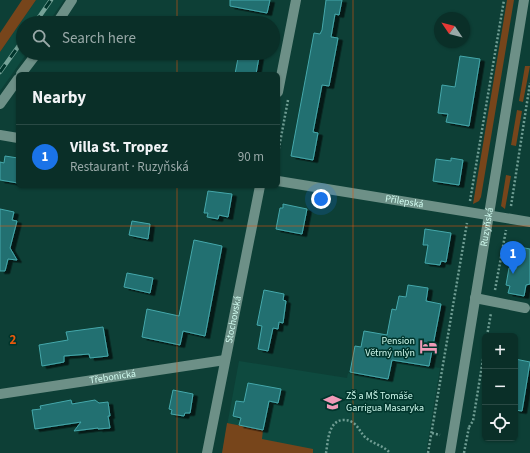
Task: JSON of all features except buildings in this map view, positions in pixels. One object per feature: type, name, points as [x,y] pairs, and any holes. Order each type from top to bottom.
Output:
[{"type":"street","points":[[62,16],[72,0]]},
{"type":"street","points":[[280,82],[296,0]]},
{"type":"street","name":"Ruzyňská","points":[[450,453],[524,0]]},
{"type":"street","points":[[23,72],[32,60]]},
{"type":"street","points":[[0,104],[16,82]]},
{"type":"street","points":[[0,135],[16,138]]},
{"type":"street","name":"Přílepská","points":[[280,180],[530,222]]},
{"type":"street","name":"Stochovská","points":[[207,453],[260,188]]},
{"type":"street","points":[[475,298],[526,308]]},
{"type":"street","name":"Třebonická","points":[[0,394],[225,360]]},
{"type":"path","points":[[470,200],[504,0]]},
{"type":"path","points":[[511,206],[530,83]]},
{"type":"path","points":[[428,453],[467,219]]},
{"type":"path","points":[[488,333],[507,229]]},
{"type":"path","points":[[499,234],[505,236]]},
{"type":"path","points":[[469,428],[473,421],[482,365]]},
{"type":"path","points":[[326,453],[331,428],[339,420],[346,420],[353,422],[367,439],[387,449],[390,453]]},
{"type":"path","points":[[432,433],[440,435]]},
{"type":"shaded area","points":[[22,0],[36,0],[25,16],[16,16],[16,29],[0,52],[0,33]]},
{"type":"shaded area","points":[[36,0],[64,0],[53,16],[25,16]]},
{"type":"shaded area","points":[[507,0],[514,0],[481,197],[479,201],[473,204]]},
{"type":"shaded area","points":[[16,29],[16,60],[22,60],[0,91],[0,52]]},
{"type":"shaded area","points":[[525,66],[530,66],[523,102],[519,101]]},
{"type":"shaded area","points":[[517,110],[522,111],[516,146],[511,145]]},
{"type":"shaded area","points":[[506,175],[511,176],[505,209],[501,206]]},
{"type":"shaded area","name":"ZŠ a MŠ Tomáše Garrigua Masaryka","points":[[392,360],[440,368],[426,453],[222,453],[239,361],[347,378],[348,373],[387,381]]},
{"type":"shaded area","points":[[227,423],[263,430],[262,439],[313,449],[313,453],[222,453]]},
{"type":"railway","points":[[40,16],[51,0]]},
{"type":"railway","points":[[0,72],[16,50]]},
{"type":"place","name":"Villa St. Tropez","points":[[513,274]]},
{"type":"place","name":"Pension Větrný mlýn","points":[[428,347]]},
{"type":"place","name":"ZŠ a MŠ Tomáše Garrigua Masaryka","points":[[333,402]]}]
